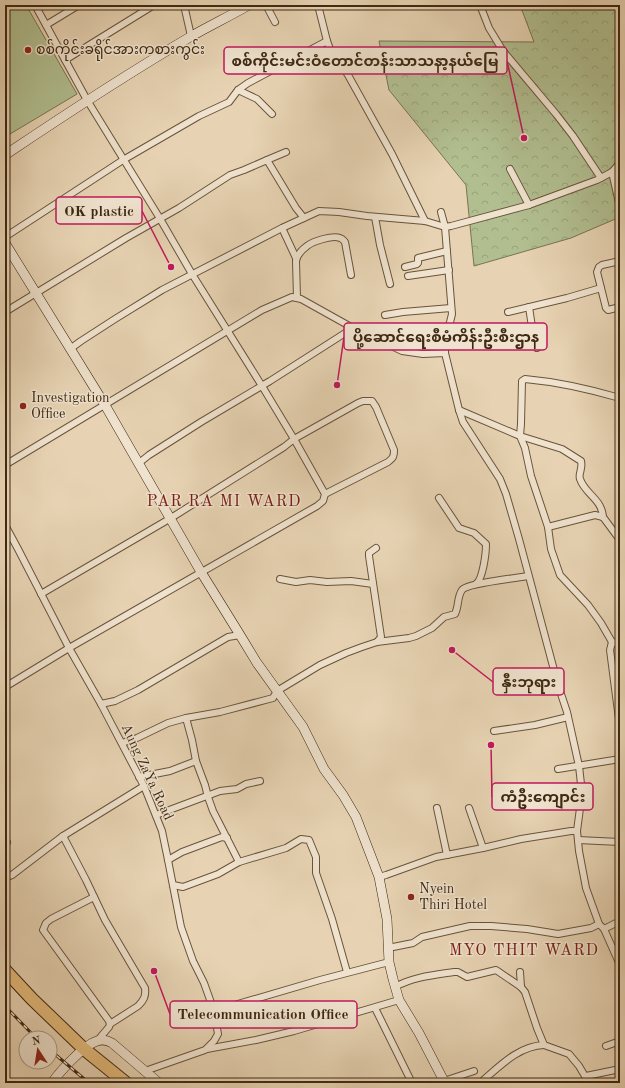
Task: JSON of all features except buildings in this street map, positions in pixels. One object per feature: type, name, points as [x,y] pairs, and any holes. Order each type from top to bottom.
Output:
[{"type":"highway","points":[[5,970],[32,999],[84,1049],[126,1083]]},
{"type":"street","points":[[5,687],[69,648],[317,506],[323,501],[325,494],[262,386],[192,274],[87,100],[35,5]]},
{"type":"street","points":[[46,25],[79,5]]},
{"type":"street","points":[[65,60],[154,5]]},
{"type":"street","points":[[184,5],[191,36]]},
{"type":"street","points":[[5,155],[87,100],[191,36],[249,5]]},
{"type":"street","points":[[266,5],[275,22]]},
{"type":"street","points":[[318,5],[330,49],[348,75],[388,147],[425,221]]},
{"type":"street","points":[[480,5],[489,28],[503,51],[573,136],[601,178]]},
{"type":"street","points":[[5,236],[124,160],[199,116],[229,102],[238,90],[248,83],[327,41]]},
{"type":"street","points":[[238,90],[256,99],[272,114]]},
{"type":"street","points":[[5,312],[126,238],[179,208],[230,175],[286,152]]},
{"type":"street","points":[[267,160],[296,208],[304,218]]},
{"type":"street","points":[[70,349],[115,318],[162,290],[282,228],[319,211],[425,221],[446,227],[529,205],[601,178],[612,172],[620,163]]},
{"type":"street","points":[[510,169],[529,205]]},
{"type":"street","points":[[612,172],[620,207]]},
{"type":"street","points":[[441,212],[446,227],[452,308],[444,353],[463,422],[500,479],[517,531],[528,576],[568,717],[579,766],[582,792],[577,831],[586,888],[601,927],[618,957],[620,965]]},
{"type":"street","points":[[375,217],[380,245],[390,284]]},
{"type":"street","points":[[282,228],[296,258],[297,298]]},
{"type":"street","points":[[296,258],[306,246],[314,242],[327,238],[340,238],[345,242],[351,275]]},
{"type":"street","points":[[5,243],[105,405],[201,572],[257,663],[303,727],[324,769],[343,795],[356,818],[378,876],[387,919],[389,962],[399,1000],[419,1033],[444,1082],[474,1071]]},
{"type":"street","points":[[405,267],[417,264],[418,258],[447,251]]},
{"type":"street","points":[[620,261],[602,265],[599,267],[597,272],[606,308],[608,310],[620,308]]},
{"type":"street","points":[[408,276],[449,270]]},
{"type":"street","points":[[508,312],[601,288]]},
{"type":"street","points":[[5,465],[262,310],[292,297],[301,299],[353,328],[402,351],[423,354],[444,353]]},
{"type":"street","points":[[529,307],[537,348]]},
{"type":"street","points":[[385,316],[403,312],[452,308]]},
{"type":"street","points":[[139,463],[201,422],[262,386],[353,328]]},
{"type":"street","points":[[620,398],[588,389],[549,381],[525,379],[522,381],[520,436],[525,448],[531,476],[548,527],[551,549],[560,575],[588,605],[612,642],[610,650],[620,727]]},
{"type":"street","points":[[41,594],[171,518],[284,447],[294,439],[363,401],[372,401],[394,450],[393,458],[325,494]]},
{"type":"street","points":[[459,410],[520,436],[562,449],[581,461],[582,466],[579,475],[580,480],[583,486],[600,505],[603,517],[620,540]]},
{"type":"street","points":[[439,498],[459,528],[474,533],[486,544],[486,553],[481,575],[478,582],[475,584]]},
{"type":"street","points":[[548,527],[583,517],[595,515],[603,517]]},
{"type":"street","name":"Aung ZaYa Road","points":[[5,525],[69,648],[102,704],[144,786],[156,815],[162,831],[180,927],[193,961],[204,983],[214,1011],[218,1034],[214,1041],[205,1050]]},
{"type":"street","points":[[376,548],[369,553],[381,636],[377,642]]},
{"type":"street","points":[[122,743],[137,738],[168,723],[220,712],[273,698],[277,691],[320,665],[377,642],[409,638],[432,628],[444,617],[455,614],[463,588],[475,584],[528,576]]},
{"type":"street","points":[[280,579],[296,582],[310,580],[327,582],[351,581],[373,584]]},
{"type":"street","points":[[102,704],[115,701],[138,690],[228,637],[240,635]]},
{"type":"street","points":[[612,642],[620,644]]},
{"type":"street","points":[[494,731],[535,725],[568,717]]},
{"type":"street","points":[[186,718],[196,761],[213,811],[239,862]]},
{"type":"street","points":[[558,769],[620,760]]},
{"type":"street","points":[[139,777],[170,771],[196,761]]},
{"type":"street","points":[[156,815],[208,797],[220,791],[237,789],[246,784],[260,781]]},
{"type":"street","points":[[5,878],[63,836],[144,786]]},
{"type":"street","points":[[531,796],[582,792]]},
{"type":"street","points":[[437,808],[447,855]]},
{"type":"street","points":[[469,808],[483,848]]},
{"type":"street","points":[[378,876],[386,875],[447,855],[521,839],[577,831]]},
{"type":"street","points":[[52,1083],[67,1065],[107,1031],[110,1024],[138,1006],[145,997],[146,993],[105,920],[63,836]]},
{"type":"street","points":[[168,860],[188,849],[222,837],[227,838]]},
{"type":"street","points":[[5,838],[7,842],[5,843]]},
{"type":"street","points":[[173,885],[183,886],[218,874],[239,862],[286,848],[301,839],[309,840],[316,857],[316,873],[332,919],[347,972]]},
{"type":"street","points":[[578,840],[620,842]]},
{"type":"street","points":[[94,897],[51,919],[46,923],[43,930],[107,1016],[110,1024]]},
{"type":"street","points":[[388,948],[413,943],[422,937],[470,926],[491,926],[558,934],[601,927],[620,921]]},
{"type":"street","points":[[214,1011],[347,972],[389,962]]},
{"type":"street","points":[[395,986],[428,976],[458,972],[467,977],[496,970],[521,987],[526,994],[544,1045]]},
{"type":"street","points":[[520,972],[521,987]]},
{"type":"street","points":[[145,1071],[205,1050],[294,1031],[399,1000]]},
{"type":"street","points":[[375,1008],[412,1083]]},
{"type":"street","points":[[98,1040],[112,1043],[159,1083]]},
{"type":"street","points":[[606,1046],[620,1041]]},
{"type":"street","points":[[480,1083],[518,1053],[530,1047],[544,1045],[569,1054],[586,1076],[589,1083]]},
{"type":"street","points":[[586,1076],[620,1069]]},
{"type":"green space","name":"စစ်ကိုင်းခရိုင်အားကစားကွင်း","points":[[5,5],[26,5],[77,94],[5,137]]},
{"type":"green space","points":[[520,5],[620,5],[620,217],[571,238],[474,266],[466,185],[389,90],[379,41],[534,42]]},
{"type":"railway","points":[[5,1006],[28,1030]]},
{"type":"railway","points":[[58,1057],[89,1083]]},
{"type":"place","name":"စစ်ကိုင်းခရိုင်အားကစားကွင်း","points":[[28,50]]},
{"type":"place","name":"စစ်ကိုင်းမင်းဝံတောင်တန်းသာသနာ့နယ်မြေ","points":[[524,138]]},
{"type":"place","name":"OK plastic","points":[[171,267]]},
{"type":"place","name":"ပို့ဆောင်ရေးစီမံကိန်းဦးစီးဌာန","points":[[337,385]]},
{"type":"place","name":"Investigation Office","points":[[23,406]]},
{"type":"place","name":"နှီးဘုရား","points":[[452,650]]},
{"type":"place","name":"ကံဦးကျောင်း","points":[[491,745]]},
{"type":"place","name":"Nyein Thiri Hotel","points":[[411,897]]},
{"type":"place","name":"Telecommunication Office","points":[[154,971]]},
{"type":"district","name":"PAR RA MI WARD","points":[[224,502]]},
{"type":"district","name":"MYO THIT WARD","points":[[524,951]]}]
